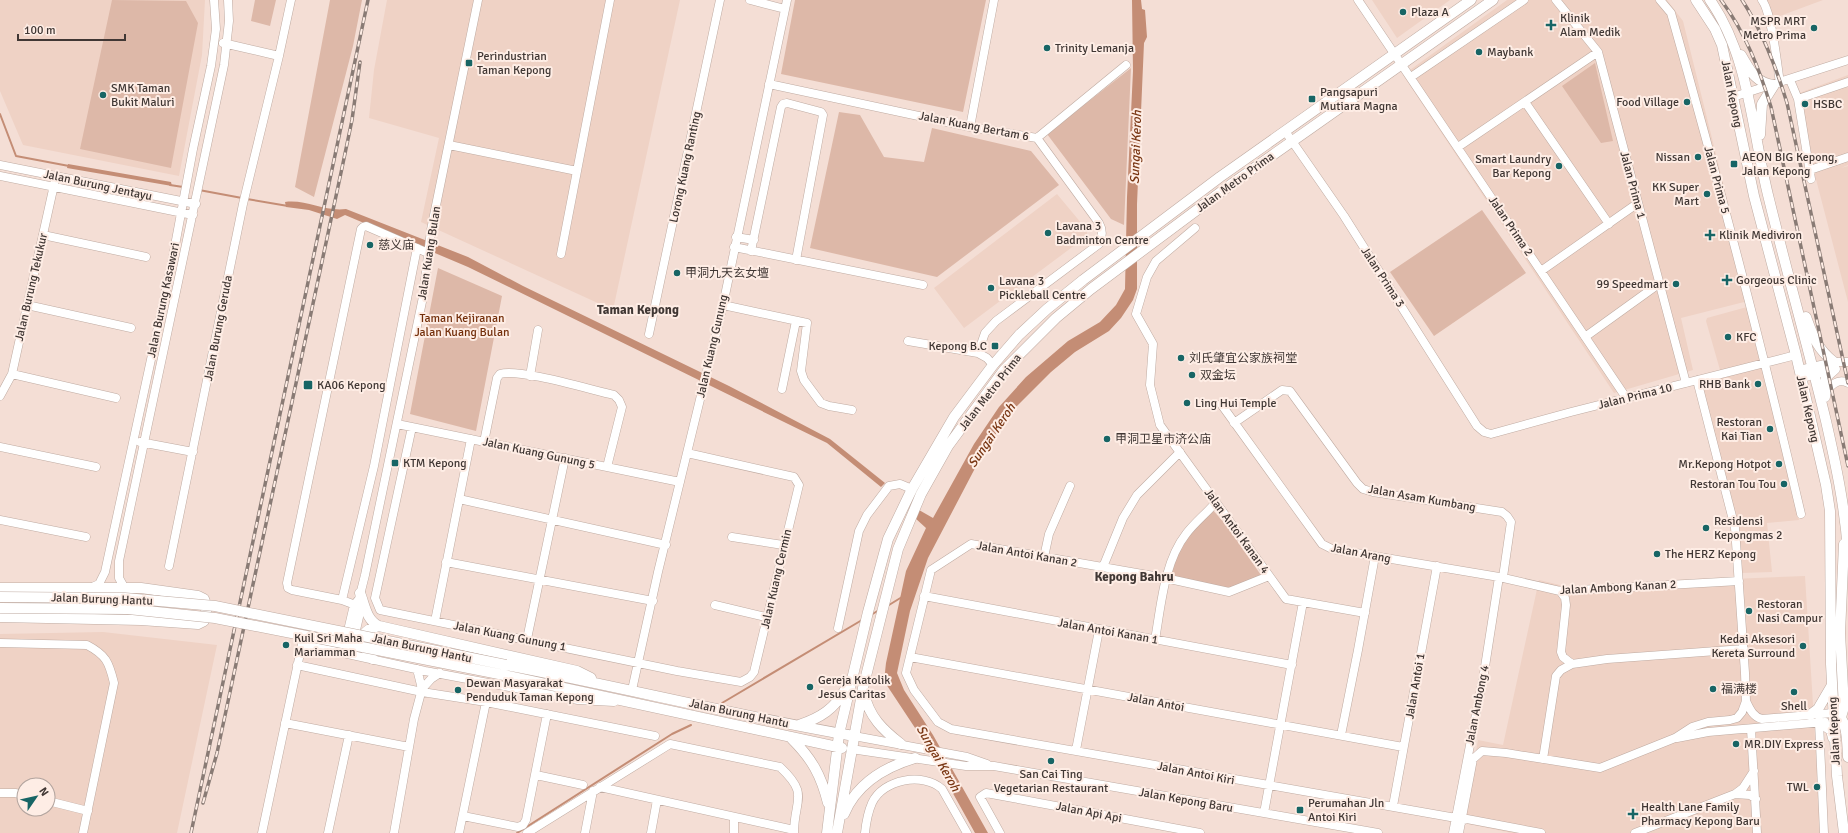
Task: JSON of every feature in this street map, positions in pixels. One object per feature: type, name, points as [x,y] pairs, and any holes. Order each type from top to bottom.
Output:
[{"type":"main road","name":"Jalan Metro Prima","points":[[826,833],[839,734],[868,612],[888,539],[912,489],[954,417],[992,365],[1019,335],[1041,314],[1083,280],[1285,131],[1471,0]]},
{"type":"main road","name":"Jalan Metro Prima","points":[[838,829],[863,688],[881,610],[898,549],[921,494],[948,446],[1004,370],[1056,318],[1091,289],[1292,141],[1492,0]]},
{"type":"main road","name":"Jalan Kepong","points":[[1696,0],[1715,29],[1722,45],[1754,196],[1796,355],[1826,485],[1830,511],[1832,685],[1836,717],[1835,746],[1844,833]]},
{"type":"main road","name":"Jalan Kepong","points":[[1710,0],[1730,32],[1734,45],[1766,186],[1814,370],[1841,484],[1848,552]]},
{"type":"main road","points":[[1734,45],[1754,77],[1765,84],[1777,84]]},
{"type":"main road","points":[[1759,154],[1759,121],[1762,104],[1777,84]]},
{"type":"main road","points":[[1783,253],[1818,346],[1822,353],[1835,366],[1826,377],[1826,421]]},
{"type":"main road","points":[[1846,524],[1840,612],[1844,707],[1836,717],[1846,727],[1848,757]]},
{"type":"main road","points":[[0,588],[141,588],[198,596],[204,599],[206,603],[204,621],[198,624],[141,620],[0,617]]},
{"type":"main road","name":"Jalan Burung Hantu","points":[[0,597],[125,598],[215,606],[505,670],[636,703],[837,748],[851,749]]},
{"type":"main road","points":[[354,601],[368,615],[374,624],[379,626],[577,671],[607,685]]},
{"type":"main road","name":"Jalan Burung Hantu","points":[[0,608],[128,609],[215,618],[505,670],[607,685],[797,726],[854,736]]},
{"type":"main road","points":[[373,659],[365,649],[364,635],[368,630],[379,626]]},
{"type":"main road","points":[[797,726],[812,721],[833,708],[839,701],[852,678]]},
{"type":"main road","points":[[1810,715],[1818,709],[1832,685]]},
{"type":"main road","points":[[863,688],[866,706],[872,715],[883,729],[901,744]]},
{"type":"main road","points":[[1819,722],[1831,730],[1835,746]]},
{"type":"main road","points":[[792,738],[812,761],[822,780],[829,808]]},
{"type":"main road","points":[[838,829],[852,798],[869,780],[892,766],[917,758]]},
{"type":"street","name":"Jalan Burung Kasawari","points":[[87,589],[99,584],[103,577],[182,214],[187,178],[215,41],[216,16],[214,0]]},
{"type":"street","name":"Jalan Burung Kasawari","points":[[124,587],[119,578],[119,561],[198,195],[228,44],[228,0]]},
{"type":"street","name":"Jalan Burung Geruda","points":[[169,566],[243,204],[291,0]]},
{"type":"street","name":"Jalan Kuang Bulan","points":[[347,653],[354,601],[397,424],[423,297],[431,230],[478,0]]},
{"type":"street","points":[[561,254],[610,0]]},
{"type":"street","name":"Lorong Kuang Ranting","points":[[649,334],[720,0]]},
{"type":"street","points":[[750,0],[785,9]]},
{"type":"street","name":"Jalan Kuang Gunung","points":[[632,690],[703,384],[723,305],[736,237],[787,0]]},
{"type":"street","points":[[970,126],[994,0]]},
{"type":"street","name":"Jalan Prima 2","points":[[1358,0],[1627,398]]},
{"type":"street","points":[[1411,77],[1524,0]]},
{"type":"street","name":"Jalan Prima 1","points":[[1556,0],[1598,52],[1686,383]]},
{"type":"street","name":"Jalan Prima 5","points":[[1660,0],[1671,13],[1674,21],[1723,200],[1765,363],[1800,514]]},
{"type":"street","points":[[1762,0],[1766,5],[1769,18],[1777,84]]},
{"type":"street","points":[[215,41],[279,56]]},
{"type":"street","points":[[1458,147],[1598,52]]},
{"type":"street","points":[[1733,97],[1790,80],[1848,60]]},
{"type":"street","points":[[1037,138],[1126,65]]},
{"type":"street","points":[[1790,80],[1798,100],[1811,179]]},
{"type":"street","points":[[1798,100],[1848,82]]},
{"type":"street","name":"Jalan Kuang Bertam 6","points":[[769,84],[970,126],[1037,138],[1099,222],[1103,234],[1102,239],[1099,244],[996,321],[985,333],[978,353]]},
{"type":"street","points":[[1525,102],[1609,224]]},
{"type":"street","points":[[752,251],[781,107],[783,104],[787,103],[821,112],[824,118],[796,260]]},
{"type":"street","name":"Jalan Prima 3","points":[[1285,131],[1344,216],[1477,426]]},
{"type":"street","points":[[449,145],[577,171]]},
{"type":"street","points":[[1810,170],[1848,157]]},
{"type":"street","name":"Jalan Burung Jentayu","points":[[0,164],[184,203],[196,204]]},
{"type":"street","name":"Jalan Burung Jentayu","points":[[0,176],[193,216]]},
{"type":"street","name":"Jalan Burung Tekukur","points":[[0,396],[12,374],[56,176]]},
{"type":"street","points":[[1541,271],[1638,203]]},
{"type":"street","points":[[354,601],[292,590],[288,588],[287,583],[361,229],[363,226],[366,226],[428,253]]},
{"type":"street","name":"Jalan Antoi Kanan 4","points":[[1195,228],[1156,261],[1147,277],[1136,314],[1153,344],[1150,385],[1151,394],[1160,425],[1286,599],[1365,613]]},
{"type":"street","points":[[44,234],[146,257]]},
{"type":"street","points":[[736,237],[754,240]]},
{"type":"street","points":[[347,653],[374,466],[417,248]]},
{"type":"street","points":[[734,248],[923,285]]},
{"type":"street","points":[[1586,337],[1660,283]]},
{"type":"street","points":[[28,305],[131,328]]},
{"type":"street","points":[[723,305],[807,323],[801,371],[804,380],[821,403],[852,410]]},
{"type":"street","points":[[782,389],[796,321]]},
{"type":"street","points":[[530,376],[538,330]]},
{"type":"street","points":[[908,341],[978,353],[987,358],[992,365]]},
{"type":"street","name":"Jalan Prima 10","points":[[1477,426],[1484,432],[1491,434],[1796,355]]},
{"type":"street","points":[[1800,374],[1848,362]]},
{"type":"street","points":[[484,442],[497,378],[500,374],[505,372],[530,376],[614,395],[619,400],[622,407],[607,467]]},
{"type":"street","points":[[12,374],[116,398]]},
{"type":"street","points":[[1697,380],[1735,528],[1744,649],[1746,701],[1752,714],[1756,718],[1762,719],[1810,715],[1836,717]]},
{"type":"street","points":[[1825,396],[1832,384],[1843,381],[1848,383]]},
{"type":"street","name":"Jalan Asam Kumbang","points":[[1234,423],[1282,390],[1287,390],[1290,391],[1357,483],[1363,489],[1373,492],[1502,512],[1511,522],[1501,577]]},
{"type":"street","name":"Jalan Arang","points":[[1221,404],[1322,544],[1332,549],[1501,577]]},
{"type":"street","name":"Jalan Kuang Gunung 5","points":[[397,424],[680,482]]},
{"type":"street","name":"Jalan Kuang Gunung 1","points":[[412,427],[375,598],[380,610],[639,662]]},
{"type":"street","points":[[435,621],[471,439]]},
{"type":"street","points":[[133,441],[193,452]]},
{"type":"street","points":[[0,447],[96,467]]},
{"type":"street","points":[[1103,567],[1123,518],[1137,495],[1180,452]]},
{"type":"street","name":"Jalan Kuang Cermin","points":[[639,662],[741,682],[750,677],[754,672],[783,545],[799,484],[794,477],[687,453]]},
{"type":"street","points":[[527,639],[565,458]]},
{"type":"street","points":[[838,628],[859,531],[864,521],[889,486],[900,484],[912,489]]},
{"type":"street","points":[[1044,557],[1049,534],[1070,486]]},
{"type":"street","points":[[459,499],[666,545]]},
{"type":"street","points":[[1155,640],[1165,578],[1180,542],[1186,533],[1216,502]]},
{"type":"street","points":[[0,520],[86,537]]},
{"type":"street","points":[[732,537],[783,545]]},
{"type":"street","name":"Jalan Antoi Kanan 2","points":[[924,596],[931,570],[971,544],[1165,578],[1229,592],[1269,576]]},
{"type":"street","points":[[1341,735],[1375,556]]},
{"type":"street","points":[[446,562],[653,601]]},
{"type":"street","name":"Jalan Antoi 1","points":[[1393,806],[1436,566]]},
{"type":"street","name":"Jalan Ambong Kanan 2","points":[[1501,577],[1560,591],[1739,581]]},
{"type":"street","name":"Jalan Ambong 4","points":[[1459,833],[1458,820],[1471,737],[1501,577]]},
{"type":"street","points":[[1560,591],[1565,598],[1566,605],[1561,652],[1563,657],[1572,664]]},
{"type":"street","points":[[910,657],[924,596]]},
{"type":"street","name":"Jalan Antoi Kanan 1","points":[[924,596],[1292,665]]},
{"type":"street","points":[[1264,813],[1303,602]]},
{"type":"street","points":[[715,605],[766,617]]},
{"type":"street","points":[[1076,750],[1099,630]]},
{"type":"street","points":[[0,643],[87,645],[98,651],[110,664],[114,683],[83,833]]},
{"type":"street","points":[[262,833],[300,646],[304,644],[417,669],[578,700],[636,703]]},
{"type":"street","points":[[1543,759],[1556,676],[1560,670],[1572,664],[1607,659],[1744,649]]},
{"type":"street","name":"Jalan Antoi","points":[[910,657],[1280,726],[1341,735],[1403,747]]},
{"type":"street","name":"Jalan Antoi Kiri","points":[[910,657],[906,673],[914,690],[938,722],[951,729],[1076,750],[1269,786],[1393,806],[1458,820],[1467,819],[1541,833]]},
{"type":"street","points":[[297,665],[655,736]]},
{"type":"street","points":[[417,669],[422,691]]},
{"type":"street","points":[[394,833],[414,719],[422,691],[431,679],[440,673]]},
{"type":"street","points":[[1471,737],[1475,743],[1485,750],[1600,768],[1674,738],[1692,726],[1737,718],[1746,701]]},
{"type":"street","points":[[459,833],[486,702]]},
{"type":"street","points":[[462,816],[518,827],[523,825],[526,820],[536,775],[547,714]]},
{"type":"street","points":[[1674,738],[1708,732],[1819,722],[1836,717]]},
{"type":"street","points":[[1819,722],[1824,833]]},
{"type":"street","points":[[285,723],[409,747]]},
{"type":"street","points":[[1752,729],[1757,833]]},
{"type":"street","points":[[328,833],[349,735]]},
{"type":"street","name":"Jalan Kepong Baru","points":[[854,736],[967,757],[994,766],[1378,833]]},
{"type":"street","points":[[527,833],[668,744],[780,767],[792,778],[799,793],[794,831],[657,800],[597,789]]},
{"type":"street","name":"Jalan Kepong Baru","points":[[851,749],[966,766],[994,766]]},
{"type":"street","name":"Jalan Ambong 4","points":[[1453,833],[1458,820],[1472,762],[1476,755],[1485,750]]},
{"type":"street","points":[[1635,833],[1735,794],[1743,788],[1754,771]]},
{"type":"street","points":[[536,775],[583,785]]},
{"type":"street","points":[[865,833],[870,808],[877,796],[894,784],[910,779],[919,779],[935,783],[942,789],[967,833]]},
{"type":"street","points":[[585,833],[597,789]]},
{"type":"street","name":"Jalan Api Api","points":[[1000,833],[980,797],[986,792],[1184,832],[1200,833]]},
{"type":"street","points":[[0,794],[16,793]]},
{"type":"street","points":[[1735,794],[1750,795],[1756,799]]},
{"type":"street","points":[[651,833],[657,800]]},
{"type":"street","points":[[56,803],[88,811]]},
{"type":"street","points":[[734,817],[734,833]]},
{"type":"shaded area","name":"SMK Taman Bukit Maluri","points":[[0,0],[205,0],[202,55],[179,176],[23,145],[0,91]]},
{"type":"shaded area","points":[[387,0],[680,0],[613,310],[421,222],[439,138],[369,118],[374,70]]},
{"type":"shaded area","points":[[1372,0],[1450,0],[1397,38]]},
{"type":"shaded area","points":[[1507,0],[1667,0],[1683,21],[1752,300],[1681,318],[1693,370],[1614,393],[1403,75]]},
{"type":"shaded area","points":[[1757,0],[1823,0],[1764,22],[1762,7]]},
{"type":"shaded area","points":[[1848,75],[1848,165],[1841,168],[1848,166],[1848,302],[1794,95]]},
{"type":"shaded area","points":[[1057,194],[1087,230],[1087,236],[964,328],[934,288]]},
{"type":"shaded area","points":[[1747,307],[1799,520],[1767,523],[1772,572],[1741,573],[1700,382],[1722,377],[1706,321],[1707,318]]},
{"type":"shaded area","points":[[1805,576],[1821,833],[1512,833],[1463,823],[1478,740],[1503,745],[1539,580],[1564,586]]},
{"type":"shaded area","points":[[103,632],[217,645],[177,833],[0,833],[0,634]]},
{"type":"green space","points":[[112,0],[186,1],[198,23],[171,168],[80,149]]},
{"type":"green space","points":[[255,0],[276,0],[270,26],[251,21]]},
{"type":"green space","points":[[330,0],[362,0],[353,46],[314,197],[295,187]]},
{"type":"green space","points":[[795,0],[986,0],[963,112],[781,74]]},
{"type":"green space","points":[[1595,63],[1613,141],[1601,143],[1562,86]]},
{"type":"green space","points":[[1131,68],[1124,225],[1111,219],[1047,134]]},
{"type":"green space","points":[[839,112],[860,115],[884,157],[924,162],[932,128],[1031,151],[1059,185],[937,277],[810,248]]},
{"type":"green space","points":[[1482,210],[1526,273],[1434,336],[1390,272]]},
{"type":"green space","name":"Taman Kejiranan Jalan Kuang Bulan","points":[[438,268],[502,296],[476,431],[410,414]]},
{"type":"green space","points":[[1211,508],[1226,525],[1263,578],[1229,592],[1165,578],[1180,543]]},
{"type":"water","name":"Sungai Keroh","points":[[1132,0],[1141,0],[1142,9],[1145,10],[1147,37],[1144,43],[1137,204],[1137,289],[1133,300],[1121,318],[1109,331],[1075,352],[1051,372],[1014,409],[983,453],[928,558],[910,611],[897,673],[904,690],[933,735],[988,833],[975,833],[925,743],[884,681],[886,663],[906,571],[926,528],[915,518],[919,510],[933,518],[974,444],[999,407],[1026,377],[1068,341],[1100,322],[1116,305],[1125,289],[1127,197],[1133,71]]},
{"type":"water","points":[[68,164],[171,182],[172,186],[67,168]]},
{"type":"water","points":[[285,202],[300,202],[331,209],[346,209],[468,257],[523,286],[729,386],[830,439],[885,483],[881,487],[827,443],[468,267],[345,215],[337,219],[309,210],[286,207]]},
{"type":"waterway","points":[[0,114],[16,156],[69,166]]},
{"type":"waterway","points":[[170,185],[183,187]]},
{"type":"waterway","points":[[199,190],[242,198]]},
{"type":"waterway","points":[[247,199],[288,206]]},
{"type":"waterway","points":[[889,605],[902,597]]},
{"type":"waterway","points":[[871,615],[879,610]]},
{"type":"waterway","points":[[722,703],[862,620]]},
{"type":"waterway","points":[[517,833],[672,734],[691,725]]},
{"type":"railway","points":[[191,833],[368,0]]},
{"type":"railway","points":[[1721,0],[1730,12],[1744,38],[1762,78],[1771,107],[1848,466]]},
{"type":"railway","points":[[1742,0],[1750,12],[1768,50],[1787,103],[1848,383]]},
{"type":"railway","points":[[203,803],[217,753],[342,168],[352,120],[360,62]]},
{"type":"place","name":"Plaza A","points":[[1403,12]]},
{"type":"place","name":"Klinik Alam Medik","points":[[1551,25]]},
{"type":"place","name":"MSPR MRT Metro Prima","points":[[1814,28]]},
{"type":"place","name":"Trinity Lemanja","points":[[1047,48]]},
{"type":"place","name":"Maybank","points":[[1479,52]]},
{"type":"place","name":"Perindustrian Taman Kepong","points":[[469,63]]},
{"type":"place","name":"SMK Taman Bukit Maluri","points":[[103,95]]},
{"type":"place","name":"Pangsapuri Mutiara Magna","points":[[1312,99]]},
{"type":"place","name":"Food Village","points":[[1687,102]]},
{"type":"place","name":"HSBC","points":[[1805,104]]},
{"type":"place","name":"Nissan","points":[[1698,157]]},
{"type":"place","name":"AEON BIG Kepong, Jalan Kepong","points":[[1734,164]]},
{"type":"place","name":"Smart Laundry Bar Kepong","points":[[1559,166]]},
{"type":"place","name":"KK Super Mart","points":[[1707,194]]},
{"type":"place","name":"Lavana 3 Badminton Centre","points":[[1048,233]]},
{"type":"place","name":"Klinik Mediviron","points":[[1710,235]]},
{"type":"place","name":"慈义庙","points":[[370,245]]},
{"type":"place","name":"甲洞九天玄女壇","points":[[677,273]]},
{"type":"place","name":"Gorgeous Clinic","points":[[1727,280]]},
{"type":"place","name":"99 Speedmart","points":[[1676,284]]},
{"type":"place","name":"Lavana 3 Pickleball Centre","points":[[991,288]]},
{"type":"place","name":"KFC","points":[[1728,337]]},
{"type":"place","name":"Kepong B.C","points":[[995,346]]},
{"type":"place","name":"刘氏肇宜公家族祠堂","points":[[1181,358]]},
{"type":"place","name":"双金坛","points":[[1192,375]]},
{"type":"place","name":"RHB Bank","points":[[1758,384]]},
{"type":"place","name":"KA06 Kepong","points":[[308,385]]},
{"type":"place","name":"Ling Hui Temple","points":[[1187,403]]},
{"type":"place","name":"Restoran Kai Tian","points":[[1770,429]]},
{"type":"place","name":"甲洞卫星市济公庙","points":[[1107,439]]},
{"type":"place","name":"KTM Kepong","points":[[395,463]]},
{"type":"place","name":"Mr.Kepong Hotpot","points":[[1779,464]]},
{"type":"place","name":"Restoran Tou Tou","points":[[1784,484]]},
{"type":"place","name":"Residensi Kepongmas 2","points":[[1706,528]]},
{"type":"place","name":"The HERZ Kepong","points":[[1657,554]]},
{"type":"place","name":"Restoran Nasi Campur","points":[[1749,611]]},
{"type":"place","name":"Kuil Sri Maha Mariamman","points":[[286,645]]},
{"type":"place","name":"Kedai Aksesori Kereta Surround","points":[[1803,646]]},
{"type":"place","name":"Gereja Katolik Jesus Caritas","points":[[810,687]]},
{"type":"place","name":"福满楼","points":[[1713,689]]},
{"type":"place","name":"Dewan Masyarakat Penduduk Taman Kepong","points":[[458,690]]},
{"type":"place","name":"Shell","points":[[1794,692]]},
{"type":"place","name":"MR.DIY Express","points":[[1736,744]]},
{"type":"place","name":"San Cai Ting Vegetarian Restaurant","points":[[1051,761]]},
{"type":"place","name":"TWL","points":[[1817,787]]},
{"type":"place","name":"Perumahan Jln Antoi Kiri","points":[[1300,810]]},
{"type":"place","name":"Health Lane Family Pharmacy Kepong Baru","points":[[1633,814]]},
{"type":"district","name":"Taman Kepong","points":[[638,309]]},
{"type":"district","name":"Kepong Bahru","points":[[1134,576]]}]
